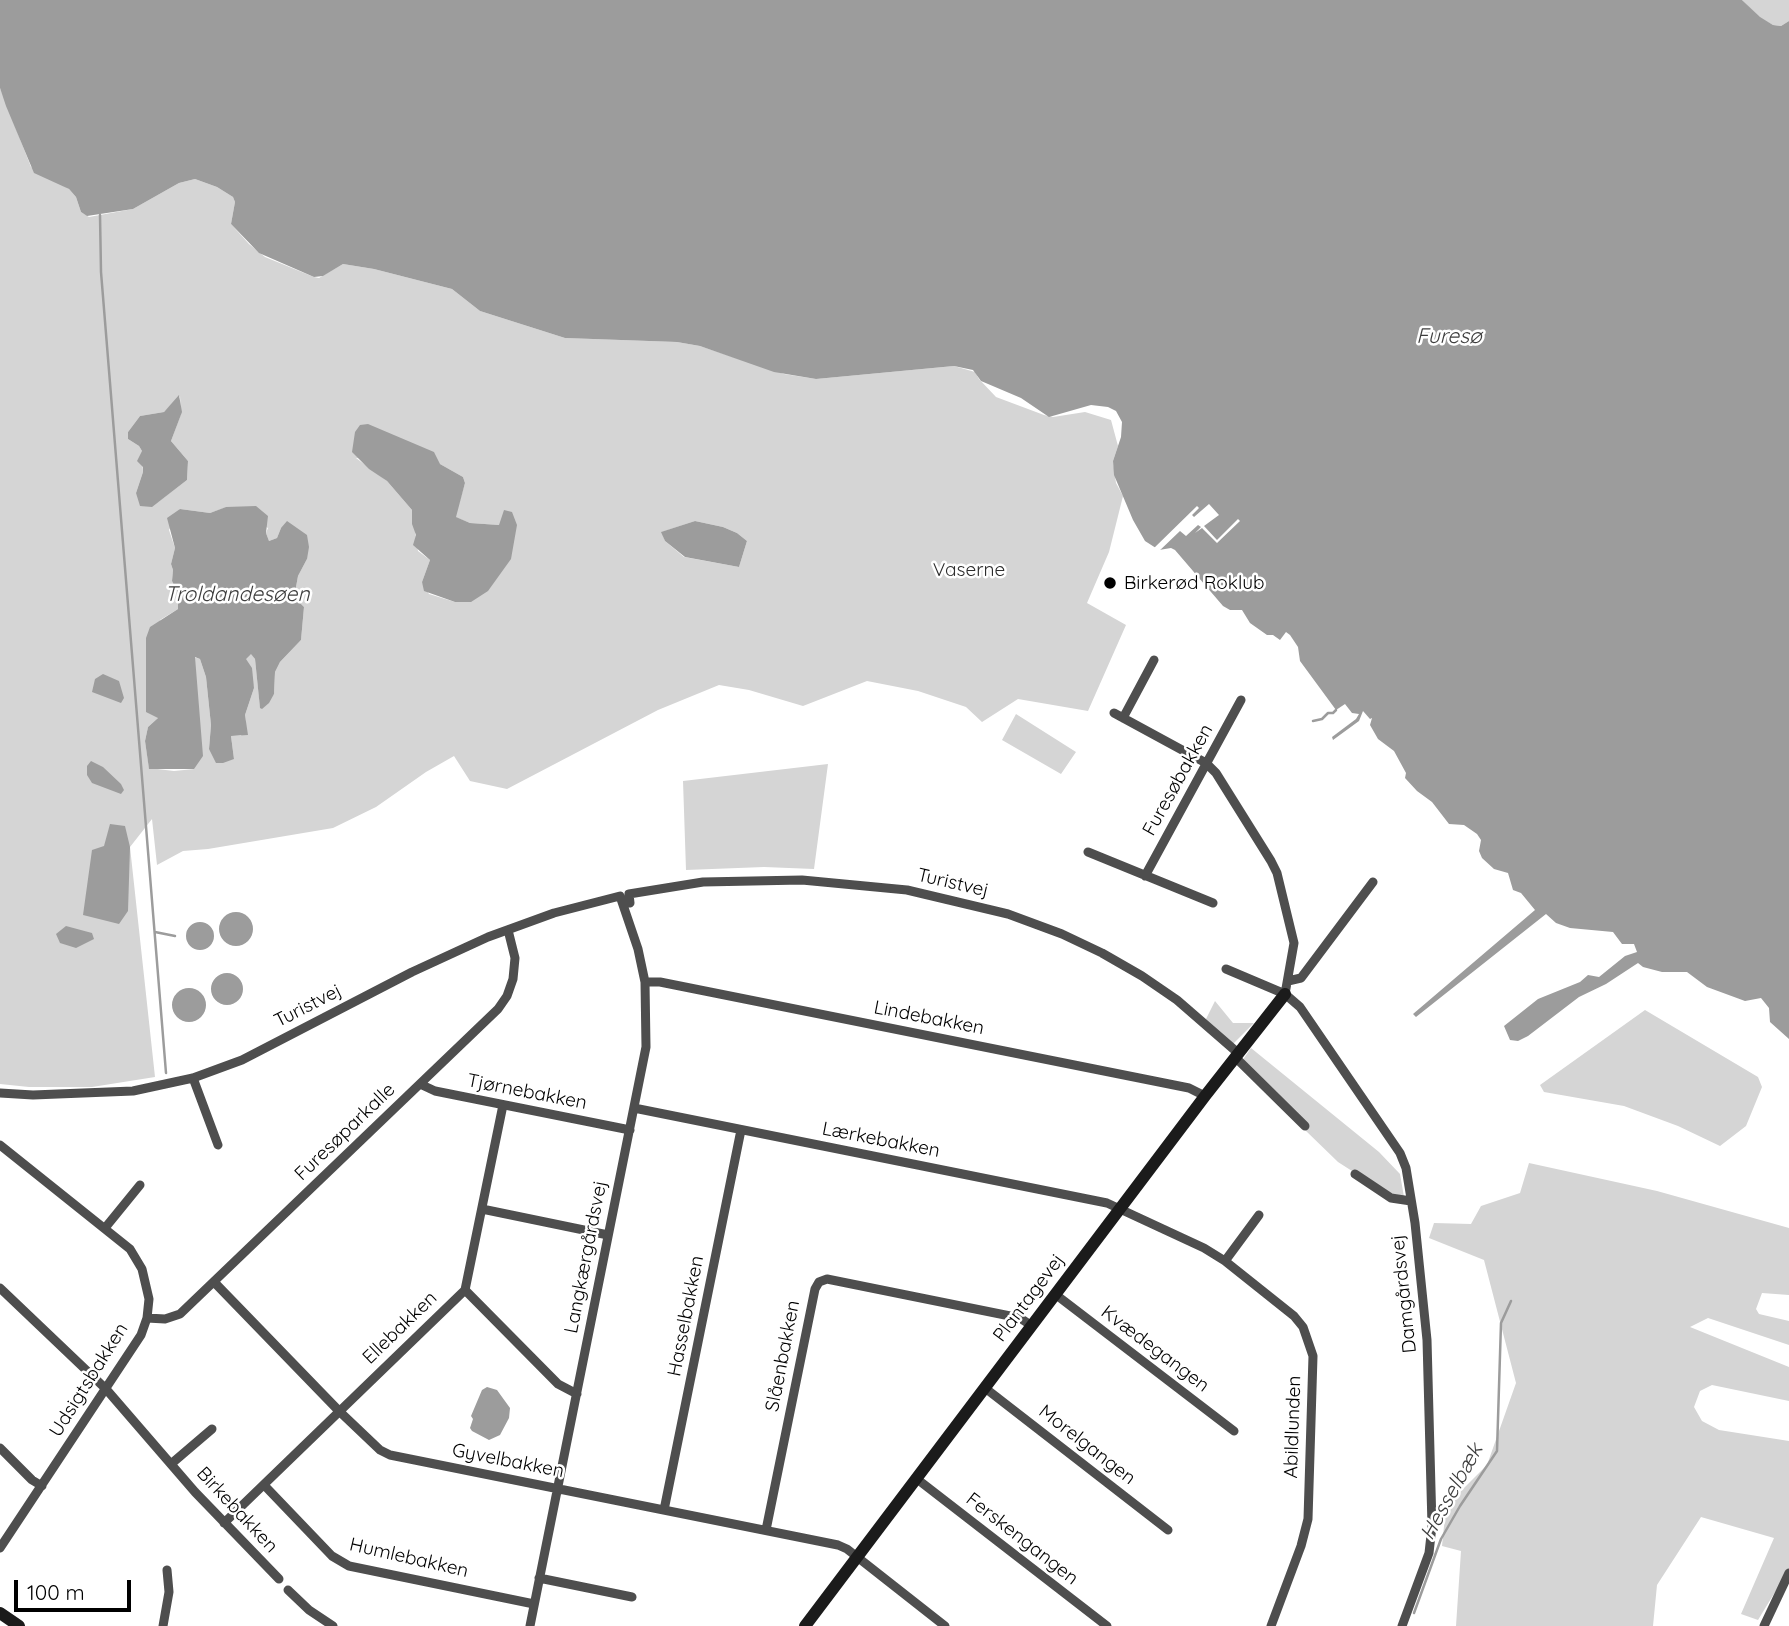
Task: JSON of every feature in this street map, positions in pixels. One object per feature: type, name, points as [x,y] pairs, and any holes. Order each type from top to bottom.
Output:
[{"type":"street","name":"Plantagevej","points":[[806,1626],[1287,987],[1294,943],[1277,873],[1216,773],[1206,763],[1119,716],[1154,660]]},
{"type":"street","name":"Furesøbakken","points":[[1145,876],[1241,700]]},
{"type":"street","points":[[1088,852],[1213,903]]},
{"type":"street","name":"Turistvej","points":[[630,903],[629,894],[703,882],[802,880],[907,890],[997,911],[1062,934],[1102,953],[1177,1000],[1236,1055],[1304,1126]]},
{"type":"street","points":[[1226,969],[1287,987],[1301,978],[1373,882]]},
{"type":"street","name":"Turistvej","points":[[0,1093],[47,1095],[133,1091],[193,1078],[242,1060],[412,972],[488,937],[554,913],[620,896]]},
{"type":"street","name":"Langkærgårdsvej","points":[[530,1626],[646,1047],[645,982],[638,950],[620,896]]},
{"type":"street","name":"Furesøparkalle","points":[[147,1318],[173,1318],[180,1314],[498,1009],[507,996],[513,979],[514,958],[508,930]]},
{"type":"street","name":"Lindebakken","points":[[645,982],[660,982],[1189,1088],[1205,1096]]},
{"type":"street","name":"Damgårdsvej","points":[[1287,987],[1400,1153],[1406,1168],[1427,1340],[1432,1526],[1429,1553],[1402,1626]]},
{"type":"street","points":[[193,1078],[218,1145]]},
{"type":"street","name":"Tjørnebakken","points":[[420,1084],[435,1091],[630,1130]]},
{"type":"street","name":"Ellebakken","points":[[225,1523],[465,1290],[503,1105]]},
{"type":"street","name":"Lærkebakken","points":[[634,1108],[1107,1203],[1119,1210]]},
{"type":"street","name":"Hasselbakken","points":[[664,1510],[741,1130]]},
{"type":"street","name":"Udsigtsbakken","points":[[0,1145],[130,1249],[140,1264],[149,1298],[147,1318],[141,1335],[0,1548]]},
{"type":"street","points":[[1354,1174],[1391,1198],[1411,1201]]},
{"type":"street","points":[[105,1228],[140,1185]]},
{"type":"street","points":[[482,1209],[608,1235]]},
{"type":"street","name":"Abildlunden","points":[[1119,1210],[1176,1234],[1224,1261],[1303,1327],[1313,1356],[1308,1519],[1301,1546],[1271,1626]]},
{"type":"street","points":[[1224,1261],[1259,1215]]},
{"type":"street","name":"Slåenbakken","points":[[766,1530],[815,1289],[819,1282],[827,1279],[956,1305],[1020,1318],[1032,1325]]},
{"type":"street","name":"Gyvelbakken","points":[[215,1283],[372,1444],[390,1455],[838,1545],[847,1549],[945,1626]]},
{"type":"street","name":"Birkebakken","points":[[0,1288],[106,1389],[171,1464],[279,1579]]},
{"type":"street","points":[[465,1290],[558,1384],[577,1394]]},
{"type":"street","name":"Kvædegangen","points":[[1055,1294],[1234,1431]]},
{"type":"street","name":"Morelgangen","points":[[985,1388],[1168,1530]]},
{"type":"street","name":"Birkebakken","points":[[171,1464],[212,1429]]},
{"type":"street","points":[[0,1448],[42,1486]]},
{"type":"street","name":"Ferskengangen","points":[[917,1479],[1107,1626]]},
{"type":"street","name":"Humlebakken","points":[[264,1485],[332,1556],[349,1566],[534,1604]]},
{"type":"street","points":[[163,1626],[169,1592],[167,1570]]},
{"type":"street","points":[[1764,1626],[1789,1573]]},
{"type":"street","points":[[540,1578],[632,1597]]},
{"type":"street","points":[[288,1590],[309,1610],[333,1626]]},
{"type":"street","points":[[0,1613],[19,1626]]},
{"type":"green space","points":[[1742,0],[1789,0],[1789,21],[1781,26],[1773,25],[1760,18]]},
{"type":"green space","name":"Vaserne","points":[[0,88],[31,167],[69,189],[76,197],[81,212],[89,217],[133,209],[179,183],[195,179],[217,187],[233,197],[235,202],[231,224],[249,244],[265,257],[314,277],[319,278],[343,264],[374,269],[452,289],[480,311],[565,338],[677,342],[700,346],[784,374],[816,379],[954,366],[975,372],[996,397],[1044,415],[1053,417],[1085,412],[1111,420],[1118,446],[1113,461],[1116,483],[1123,496],[1109,552],[1087,603],[1126,625],[1088,711],[1018,699],[982,722],[966,707],[918,691],[867,681],[803,706],[749,690],[719,685],[658,710],[507,789],[470,781],[454,756],[376,807],[333,828],[183,851],[157,865],[152,819],[130,847],[155,1077],[92,1087],[0,1084]],"holes":[[[180,396],[181,414],[171,441],[188,461],[187,480],[158,502],[136,493],[143,472],[142,451],[128,439],[128,432],[140,416],[164,412]],[[356,458],[440,464],[463,477],[465,483],[455,517],[470,523],[499,525],[455,602],[429,594],[422,582],[430,560],[418,551],[412,510],[387,481]],[[227,507],[268,528],[266,533],[269,541],[277,538],[281,528],[307,559],[298,576],[296,587],[300,603],[304,607],[301,640],[280,662],[275,672],[274,694],[260,707],[255,659],[251,653],[245,659],[254,688],[241,736],[231,736],[234,759],[209,749],[211,725],[206,677],[200,659],[194,657],[197,699],[194,769],[174,771],[149,768],[145,741],[148,727],[158,718],[160,620],[178,609],[178,594],[172,581],[171,564],[175,548],[169,530],[180,509],[210,513]],[[695,521],[723,527],[747,541],[739,567],[684,557],[665,541],[662,532]]]},
{"type":"green space","points":[[1016,714],[1076,752],[1061,774],[1002,740]]},
{"type":"green space","points":[[828,764],[814,869],[764,867],[686,870],[683,781]]},
{"type":"green space","points":[[1215,1001],[1233,1023],[1254,1023],[1233,1044],[1205,1021]]},
{"type":"green space","points":[[1645,1010],[1758,1077],[1762,1087],[1746,1126],[1720,1146],[1678,1126],[1624,1106],[1544,1092],[1540,1085]]},
{"type":"green space","points":[[1251,1048],[1379,1152],[1400,1174],[1404,1197],[1402,1199],[1372,1184],[1338,1162],[1305,1130],[1309,1127],[1242,1061]]},
{"type":"green space","points":[[1529,1163],[1657,1191],[1789,1228],[1789,1295],[1762,1293],[1756,1309],[1759,1314],[1789,1321],[1789,1345],[1708,1318],[1690,1327],[1789,1367],[1789,1401],[1712,1385],[1700,1391],[1694,1407],[1702,1421],[1719,1430],[1789,1441],[1789,1569],[1758,1620],[1741,1614],[1774,1538],[1701,1517],[1657,1585],[1653,1626],[1456,1626],[1461,1551],[1442,1546],[1446,1506],[1487,1465],[1516,1383],[1484,1260],[1429,1238],[1434,1223],[1471,1224],[1481,1206],[1520,1193]]},
{"type":"water","name":"Furesø","points":[[0,0],[1742,0],[1773,25],[1781,26],[1789,21],[1789,1039],[1770,1022],[1769,1008],[1761,998],[1745,1001],[1707,987],[1687,972],[1662,972],[1638,963],[1606,984],[1579,997],[1528,1036],[1518,1041],[1510,1040],[1504,1026],[1538,999],[1580,982],[1588,975],[1599,977],[1625,956],[1637,952],[1634,944],[1622,944],[1613,932],[1570,928],[1556,923],[1546,914],[1416,1017],[1413,1014],[1535,910],[1521,893],[1513,890],[1508,873],[1494,869],[1482,858],[1479,851],[1481,840],[1477,834],[1464,825],[1449,824],[1432,802],[1405,778],[1406,773],[1394,751],[1378,739],[1370,725],[1372,718],[1363,711],[1359,721],[1333,740],[1332,737],[1359,714],[1352,713],[1345,704],[1336,710],[1300,661],[1298,647],[1290,635],[1286,632],[1280,640],[1273,635],[1267,635],[1250,623],[1242,610],[1230,610],[1223,606],[1175,550],[1159,550],[1145,541],[1114,475],[1113,461],[1121,437],[1122,422],[1116,411],[1091,405],[1049,417],[1021,398],[981,381],[973,370],[954,366],[816,379],[774,372],[700,346],[677,342],[565,338],[480,311],[452,289],[374,269],[343,264],[323,276],[314,277],[259,253],[231,224],[235,202],[233,197],[217,187],[195,179],[179,183],[133,209],[87,216],[81,212],[76,197],[69,189],[34,173],[6,106],[0,88]]},
{"type":"water","points":[[179,395],[182,412],[171,441],[188,461],[187,480],[152,507],[140,506],[136,493],[143,467],[137,461],[142,451],[128,439],[128,432],[140,416],[164,412]]},
{"type":"water","points":[[368,424],[434,452],[440,464],[463,477],[465,483],[456,517],[470,523],[499,525],[504,510],[512,512],[517,525],[511,559],[488,591],[471,602],[455,602],[424,591],[422,582],[430,560],[413,545],[416,535],[412,524],[412,510],[387,481],[369,469],[352,452],[355,432],[360,425]]},
{"type":"water","name":"Troldandesøen","points":[[256,506],[268,516],[266,533],[269,541],[277,538],[287,521],[307,535],[307,559],[298,576],[296,587],[300,603],[304,607],[301,640],[280,662],[275,672],[274,694],[262,709],[255,659],[251,654],[246,659],[252,668],[254,688],[245,715],[248,735],[231,736],[234,759],[223,763],[216,763],[209,749],[211,725],[206,677],[200,659],[195,657],[203,756],[194,769],[149,769],[145,741],[148,727],[158,718],[146,712],[146,638],[150,627],[178,609],[178,594],[172,581],[171,564],[175,548],[167,518],[180,509],[210,513],[226,507]]},
{"type":"water","points":[[695,521],[723,527],[747,541],[739,567],[685,557],[665,541],[661,532]]},
{"type":"water","points":[[103,674],[119,681],[124,698],[121,703],[92,692],[95,679]]},
{"type":"water","points":[[91,761],[103,767],[121,784],[124,790],[121,794],[92,783],[87,775],[87,766]]},
{"type":"water","points":[[110,824],[125,826],[130,847],[128,911],[119,924],[83,915],[92,850],[104,846]]},
{"type":"water","points":[[236,912],[248,917],[253,929],[248,941],[236,946],[224,941],[219,929],[224,917]]},
{"type":"water","points":[[200,922],[210,926],[214,936],[210,946],[200,950],[190,946],[186,936],[190,926]]},
{"type":"water","points":[[66,926],[92,933],[94,939],[76,948],[60,943],[56,934]]},
{"type":"water","points":[[227,973],[238,978],[243,989],[238,1000],[227,1005],[216,1000],[211,989],[216,978]]},
{"type":"water","points":[[189,988],[201,993],[206,1005],[201,1017],[189,1022],[177,1017],[172,1005],[177,993]]},
{"type":"water","points":[[487,1387],[497,1390],[510,1408],[509,1418],[500,1435],[489,1440],[470,1428],[473,1419],[471,1416],[482,1390]]},
{"type":"pier","points":[[1209,504],[1219,515],[1204,526],[1217,540],[1238,519],[1240,521],[1217,543],[1202,528],[1195,533],[1201,527],[1198,525],[1186,536],[1180,531],[1157,553],[1152,550],[1197,506],[1199,508],[1192,515],[1194,517]]},
{"type":"waterway","points":[[100,215],[101,272],[166,1073]]},
{"type":"waterway","points":[[1313,721],[1336,710]]},
{"type":"waterway","points":[[155,932],[175,936]]},
{"type":"waterway","name":"Hesselbæk","points":[[1414,1613],[1441,1539],[1497,1451],[1501,1323],[1511,1301]]},
{"type":"place","name":"Birkerød Roklub","points":[[1110,583]]}]
